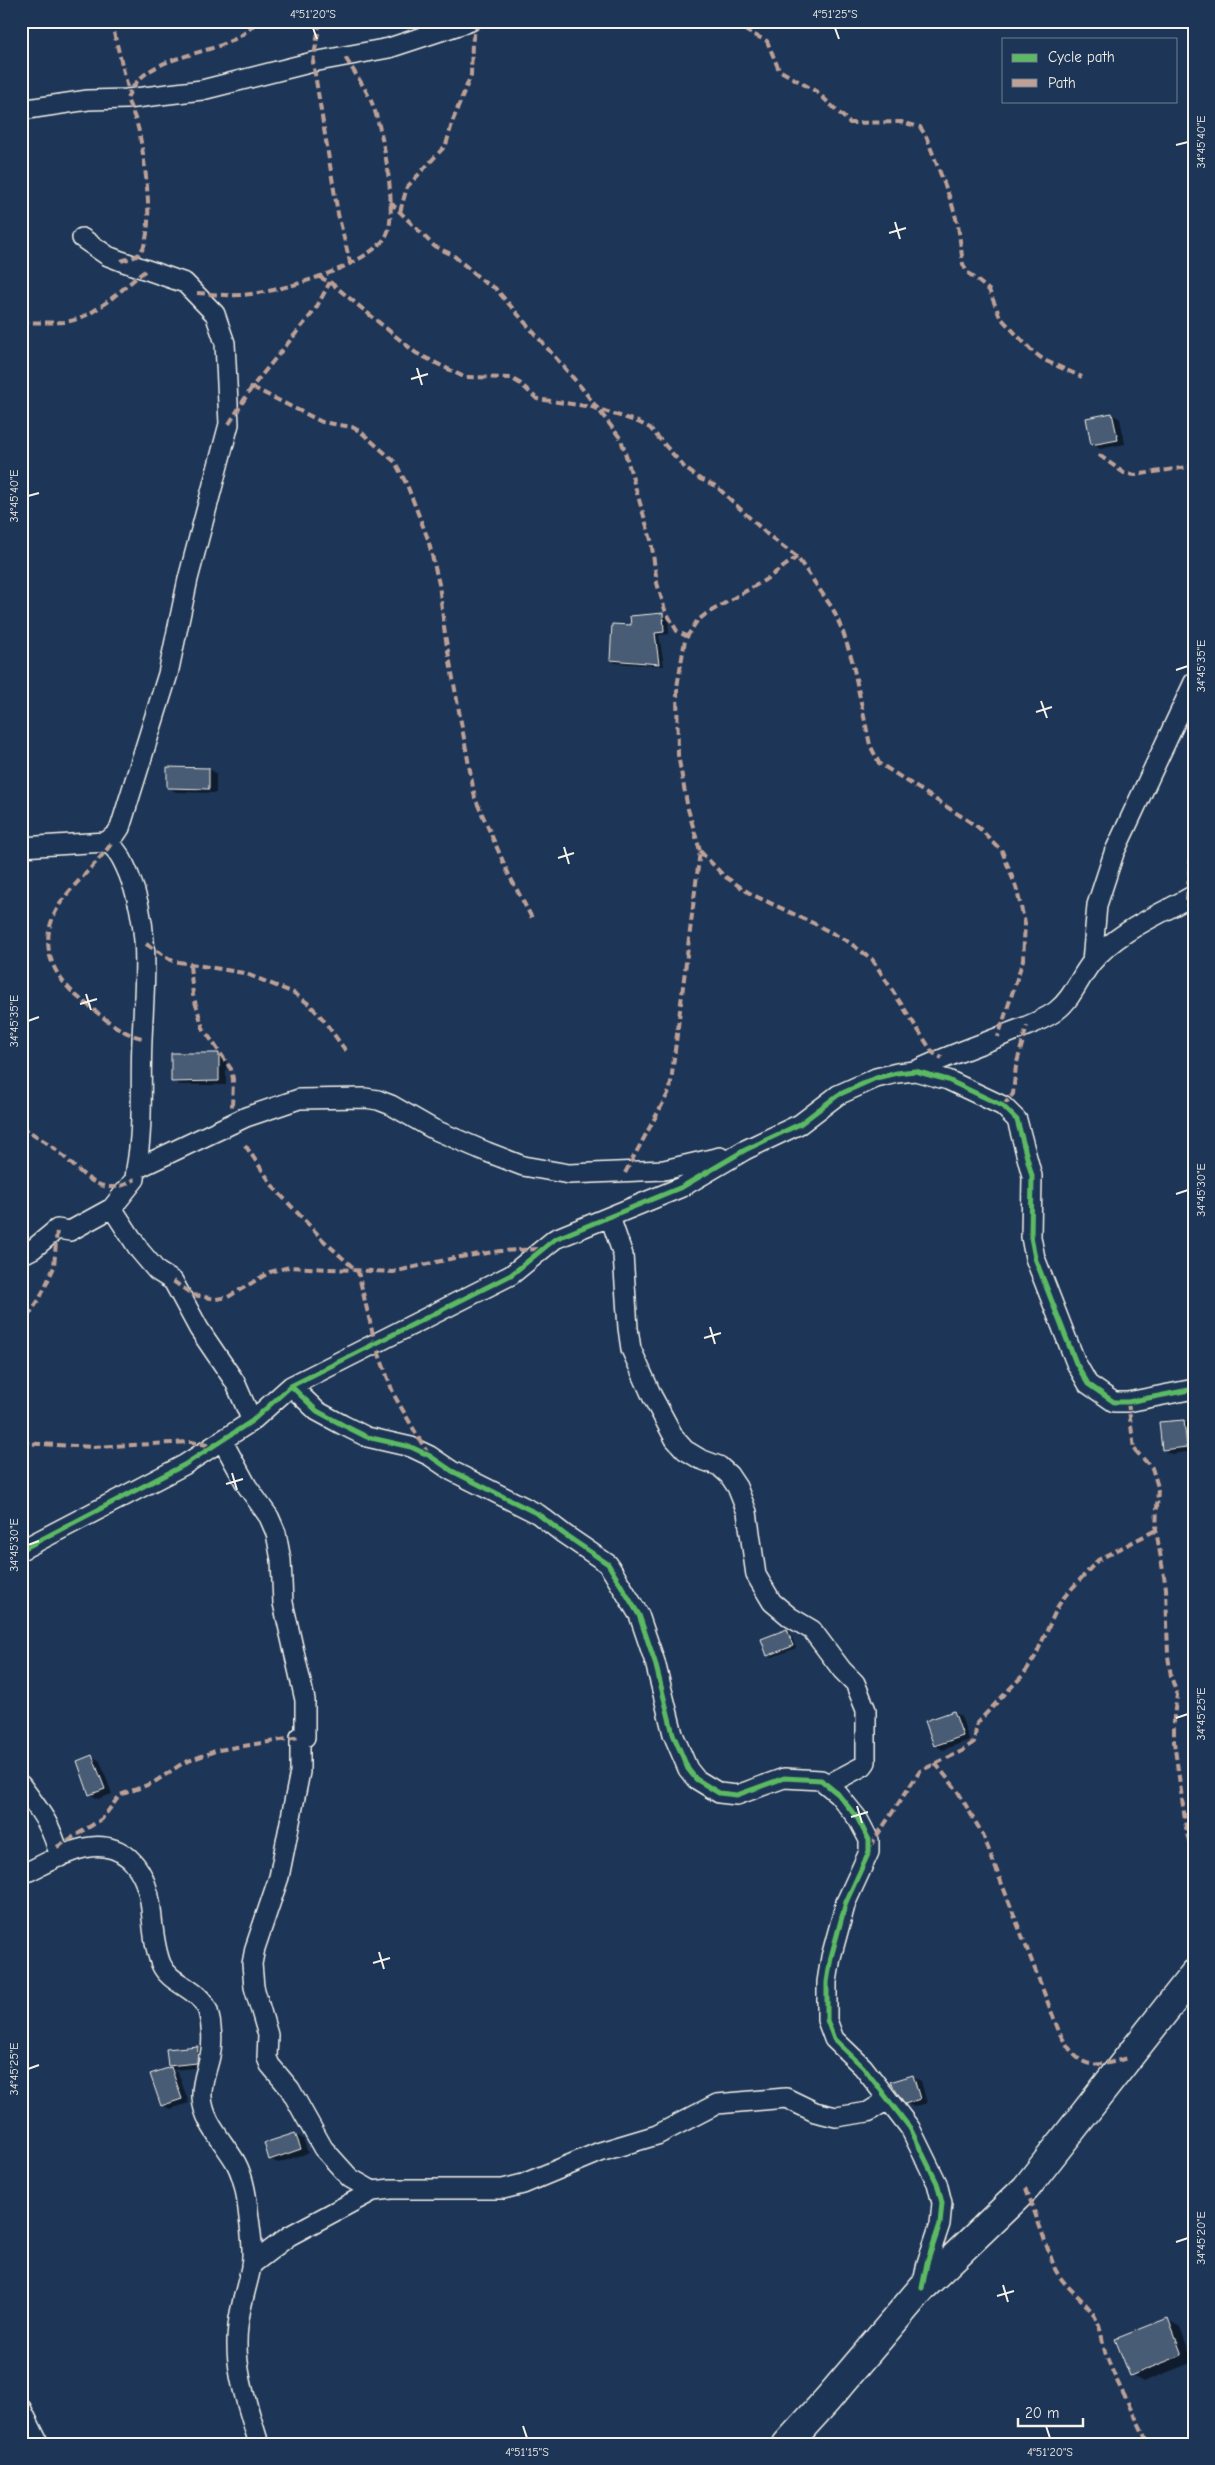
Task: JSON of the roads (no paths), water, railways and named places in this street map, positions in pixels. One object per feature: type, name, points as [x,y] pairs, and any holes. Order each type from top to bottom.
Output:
[{"type":"highway","points":[[786,2444],[827,2400],[922,2288],[1026,2188],[1194,1974]]},
{"type":"street","points":[[21,110],[88,100],[127,99],[202,90],[313,62],[389,48],[471,21]]},
{"type":"street","points":[[82,238],[121,261],[185,283],[215,314],[225,342],[229,424],[154,720],[120,828],[106,842]]},
{"type":"street","points":[[1092,962],[1097,905],[1114,853],[1194,682]]},
{"type":"street","points":[[21,847],[106,842],[111,844],[120,855],[135,890],[146,944],[140,1147],[135,1179],[112,1208],[70,1231],[57,1228],[33,1250],[21,1255]]},
{"type":"street","points":[[21,1550],[184,1464],[252,1421],[291,1386],[512,1274],[555,1239],[682,1187],[745,1150],[800,1124],[838,1095],[876,1078],[915,1071],[942,1058],[1027,1026],[1055,1012],[1068,1002],[1092,962],[1119,937],[1167,907],[1194,895]]},
{"type":"street","points":[[915,1071],[948,1080],[974,1092],[1003,1106],[1017,1120],[1032,1176],[1032,1237],[1035,1258],[1076,1363],[1088,1384],[1114,1402],[1128,1402],[1194,1389]]},
{"type":"street","points":[[136,1169],[246,1117],[299,1099],[365,1098],[378,1100],[391,1105],[433,1129],[523,1166],[569,1174],[664,1170],[745,1150]]},
{"type":"street","points":[[112,1208],[136,1246],[157,1271],[173,1281],[199,1329],[235,1382],[252,1421]]},
{"type":"street","points":[[291,1386],[317,1411],[343,1425],[367,1437],[411,1448],[430,1456],[452,1471],[538,1514],[608,1564],[639,1615],[655,1662],[672,1734],[688,1769],[702,1783],[719,1793],[737,1795],[784,1778],[821,1780],[829,1784],[863,1766],[866,1762],[866,1710],[855,1683],[842,1670],[812,1630],[783,1612],[772,1602],[756,1574],[743,1498],[729,1476],[719,1466],[700,1459],[685,1450],[675,1439],[663,1419],[631,1349],[623,1255],[610,1217]]},
{"type":"street","points":[[222,1440],[246,1486],[269,1517],[276,1532],[281,1560],[283,1603],[305,1700],[305,1737],[300,1737],[300,1772],[279,1877],[255,1948],[252,1964],[254,1987],[268,2035],[267,2058],[270,2066],[290,2089],[323,2148],[350,2178],[373,2191]]},
{"type":"street","points":[[821,1780],[830,1786],[853,1812],[866,1832],[870,1846],[861,1872],[846,1902],[831,1956],[827,1982],[827,2020],[834,2039],[863,2067],[910,2128],[941,2195],[940,2224],[927,2263],[922,2288]]},
{"type":"street","points":[[21,1785],[46,1818],[58,1844],[60,1857]]},
{"type":"street","points":[[21,1875],[87,1846],[114,1847],[134,1862],[146,1886],[161,1963],[173,1979],[200,1999],[208,2011],[211,2050],[203,2082],[202,2097],[206,2115],[237,2165],[243,2182],[249,2220],[251,2266],[238,2326],[237,2352],[242,2393],[259,2444]]},
{"type":"street","points":[[251,2266],[289,2236],[373,2191],[391,2189],[503,2189],[523,2184],[600,2152],[657,2135],[717,2104],[786,2098],[820,2114],[836,2117],[868,2112],[887,2100]]},
{"type":"street","points":[[21,2408],[39,2444]]}]
